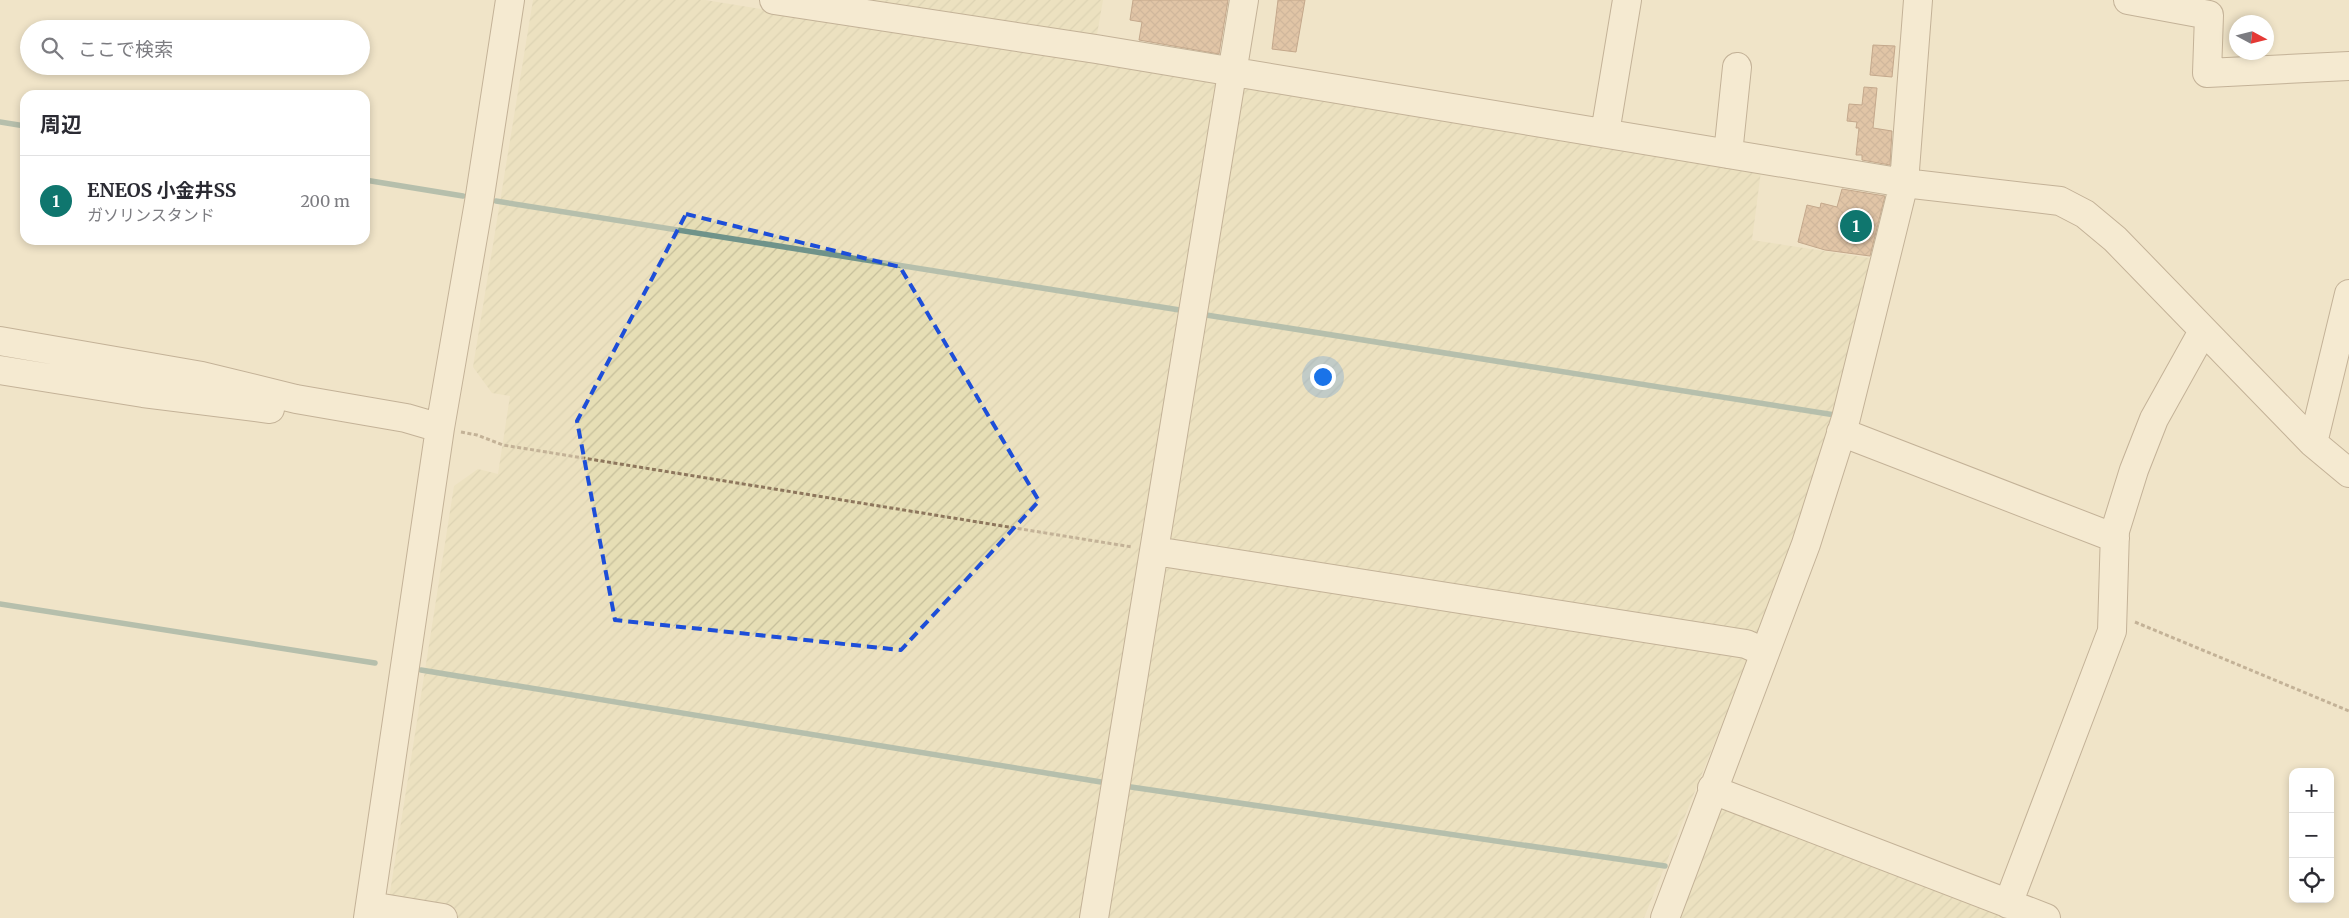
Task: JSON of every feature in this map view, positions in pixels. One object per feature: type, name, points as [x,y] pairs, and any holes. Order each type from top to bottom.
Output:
[{"type":"street","points":[[443,918],[369,912],[440,428],[479,202],[510,0]]},
{"type":"street","points":[[774,0],[1232,72],[1904,183],[2060,201],[2084,214],[2116,239],[2313,443],[2349,473]]},
{"type":"street","points":[[1094,918],[1244,0]]},
{"type":"street","points":[[1605,133],[1627,0]]},
{"type":"street","points":[[1665,918],[1712,788],[1806,544],[1841,432],[1904,183],[1918,0]]},
{"type":"street","points":[[2138,1],[2209,15],[2207,74],[2349,66]]},
{"type":"street","points":[[1728,154],[1737,67]]},
{"type":"street","points":[[2313,443],[2349,294]]},
{"type":"street","points":[[2008,904],[2112,631],[2115,538],[2134,470],[2154,419],[2198,340],[2205,332]]},
{"type":"street","points":[[0,341],[202,376],[296,399],[406,418],[440,428]]},
{"type":"street","points":[[0,370],[143,393],[290,411],[402,430],[440,428]]},
{"type":"street","points":[[1841,432],[2115,538]]},
{"type":"street","points":[[1154,551],[1746,644],[1764,652]]},
{"type":"street","points":[[1712,788],[1718,792],[2046,918]]},
{"type":"path","points":[[440,428],[477,434],[503,445],[1154,551]]},
{"type":"path","points":[[2112,612],[2349,711]]},
{"type":"highlighted area","points":[[686,214],[900,267],[1039,501],[901,650],[615,620],[577,421]]},
{"type":"shaded area","points":[[533,0],[705,0],[1761,171],[1752,240],[1876,259],[1835,415],[1800,530],[1644,918],[386,918],[454,486],[478,469],[498,474],[510,396],[492,393],[473,367]]},
{"type":"shaded area","points":[[844,0],[1103,0],[1096,40]]},
{"type":"shaded area","points":[[1718,792],[2046,918],[1665,918]]},
{"type":"building","points":[[1133,0],[1228,0],[1219,54],[1139,40],[1142,22],[1130,20]]},
{"type":"building","points":[[1278,0],[1305,0],[1296,52],[1272,49]]},
{"type":"building","points":[[1873,45],[1895,46],[1892,77],[1870,75]]},
{"type":"building","points":[[1864,87],[1877,88],[1873,128],[1892,131],[1890,165],[1862,160],[1862,155],[1856,155],[1859,128],[1856,128],[1857,122],[1847,121],[1849,104],[1862,105]]},
{"type":"building","points":[[1842,189],[1885,196],[1870,256],[1825,250],[1798,242],[1807,205],[1820,208],[1821,203],[1837,207]]},
{"type":"waterway","points":[[0,122],[20,125]]},
{"type":"waterway","points":[[370,181],[463,196]]},
{"type":"waterway","points":[[496,201],[1186,311]]},
{"type":"waterway","points":[[1200,314],[1835,415]]},
{"type":"waterway","points":[[0,604],[375,663]]},
{"type":"waterway","points":[[421,670],[1101,782]]},
{"type":"waterway","points":[[1131,787],[1665,866]]},
{"type":"place","name":"ENEOS 小金井SS","points":[[1856,226]]}]
